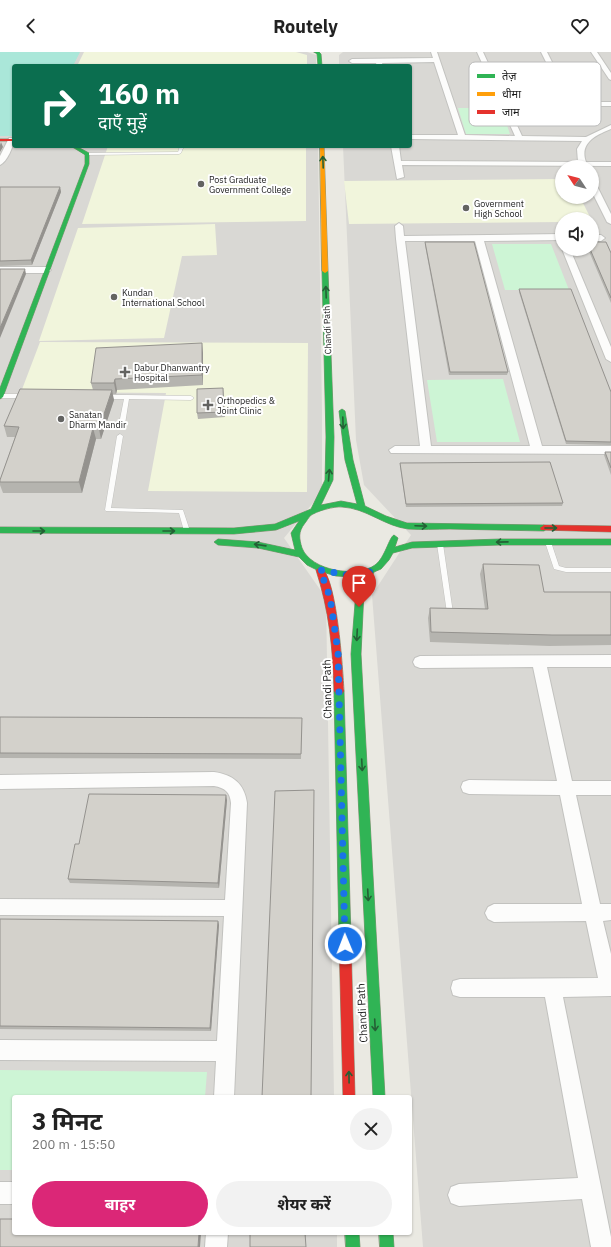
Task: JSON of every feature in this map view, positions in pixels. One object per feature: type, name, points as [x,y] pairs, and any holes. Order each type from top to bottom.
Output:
[{"type":"main road","points":[[316,52],[319,54],[320,64]]},
{"type":"main road","points":[[0,140],[12,140]]},
{"type":"main road","points":[[0,397],[87,164],[87,154],[76,148]]},
{"type":"main road","name":"Chandi Path","points":[[310,513],[329,480],[330,437],[322,148]]},
{"type":"main road","points":[[342,404],[343,435],[350,471],[362,507]]},
{"type":"main road","points":[[0,530],[234,531],[276,527],[324,507],[340,504],[362,507],[383,518],[407,526],[611,529]]},
{"type":"main road","points":[[298,554],[293,540],[297,526],[310,513]]},
{"type":"main road","points":[[211,542],[242,543],[277,548],[298,554],[310,565],[320,570],[348,575],[370,571],[383,563],[393,550],[394,537],[390,525],[383,518]]},
{"type":"main road","points":[[393,550],[412,545],[611,542]]},
{"type":"main road","name":"Chandi Path","points":[[320,570],[330,597],[338,652],[349,1095]]},
{"type":"main road","name":"Chandi Path","points":[[370,571],[360,591],[356,654],[379,1095]]},
{"type":"main road","points":[[352,1235],[352,1247]]},
{"type":"main road","points":[[386,1235],[386,1247]]},
{"type":"street","points":[[434,52],[462,138]]},
{"type":"street","points":[[480,52],[485,62]]},
{"type":"street","points":[[544,52],[549,62]]},
{"type":"street","points":[[594,52],[601,62]]},
{"type":"street","points":[[352,61],[380,63],[437,60]]},
{"type":"street","points":[[601,63],[611,78]]},
{"type":"street","points":[[514,126],[519,138]]},
{"type":"street","points":[[582,160],[580,154],[584,142],[598,132],[611,127]]},
{"type":"street","points":[[412,137],[588,139]]},
{"type":"street","points":[[0,163],[12,142]]},
{"type":"street","points":[[395,148],[400,177]]},
{"type":"street","points":[[398,163],[555,166]]},
{"type":"street","points":[[599,165],[611,164]]},
{"type":"street","points":[[599,198],[611,222]]},
{"type":"street","points":[[399,226],[426,450]]},
{"type":"street","points":[[479,238],[537,450]]},
{"type":"street","points":[[400,239],[555,238]]},
{"type":"street","points":[[569,256],[611,359]]},
{"type":"street","points":[[0,270],[48,270]]},
{"type":"street","points":[[395,450],[611,450]]},
{"type":"street","points":[[420,662],[611,662]]},
{"type":"street","points":[[460,988],[610,987],[592,912],[539,662]]},
{"type":"street","points":[[0,782],[214,780],[229,783],[239,793],[224,1095]]},
{"type":"street","points":[[468,787],[611,788]]},
{"type":"street","points":[[0,907],[233,908]]},
{"type":"street","points":[[494,912],[611,912]]},
{"type":"street","points":[[552,987],[602,1247]]},
{"type":"street","points":[[0,1050],[226,1051]]},
{"type":"street","points":[[459,1195],[591,1188]]},
{"type":"street","points":[[0,1193],[12,1193]]},
{"type":"street","points":[[216,1247],[217,1235]]},
{"type":"lane","points":[[87,154],[180,153],[181,148]]},
{"type":"lane","points":[[0,397],[32,396]]},
{"type":"lane","points":[[95,397],[191,398]]},
{"type":"lane","points":[[122,424],[127,397]]},
{"type":"lane","points":[[120,436],[108,510],[181,511],[187,531]]},
{"type":"lane","points":[[548,542],[556,567],[566,570],[611,570]]},
{"type":"lane","points":[[440,544],[450,613]]},
{"type":"shaded area","points":[[0,52],[307,52],[316,55],[316,64],[12,64],[12,148],[318,148],[322,492],[284,538],[326,598],[334,1095],[12,1095],[12,1235],[337,1235],[337,1247],[0,1247]]},
{"type":"shaded area","points":[[0,52],[80,52],[74,64],[12,64],[12,136],[0,136]]},
{"type":"shaded area","points":[[84,52],[296,52],[307,55],[307,64],[78,64]]},
{"type":"shaded area","points":[[343,52],[611,52],[611,1247],[423,1247],[372,595],[411,535],[364,485],[356,440],[343,148],[412,148],[412,64],[339,64],[339,55]]},
{"type":"shaded area","name":"Post Graduate Government College","points":[[107,148],[306,148],[306,221],[82,224]]},
{"type":"shaded area","name":"Government High School","points":[[555,179],[555,204],[584,204],[588,212],[555,212],[555,222],[349,224],[344,181]]},
{"type":"shaded area","name":"Kundan International School","points":[[215,224],[217,255],[182,256],[164,338],[39,341],[78,228]]},
{"type":"shaded area","points":[[40,342],[308,343],[307,492],[148,491],[166,393],[21,392]]},
{"type":"green space","points":[[458,108],[469,108],[469,126],[507,126],[510,134],[466,134]]},
{"type":"green space","points":[[492,244],[551,244],[569,290],[505,290]]},
{"type":"green space","points":[[503,379],[520,442],[437,442],[427,380]]},
{"type":"green space","points":[[0,1070],[207,1072],[205,1095],[12,1095],[12,1170],[0,1170]]},
{"type":"building","points":[[0,187],[60,187],[31,260],[0,261]]},
{"type":"building","points":[[425,242],[474,242],[508,372],[450,372]]},
{"type":"building","points":[[599,242],[606,242],[611,253],[611,298],[593,256],[599,256]]},
{"type":"building","points":[[0,269],[25,269],[0,328]]},
{"type":"building","points":[[519,289],[571,289],[611,392],[611,442],[566,441]]},
{"type":"building","points":[[202,343],[202,375],[115,379],[114,383],[91,383],[96,348]]},
{"type":"building","points":[[223,388],[224,412],[197,413],[197,389]]},
{"type":"building","points":[[20,389],[112,390],[99,429],[93,428],[79,482],[0,482],[19,427],[4,426]]},
{"type":"building","points":[[605,452],[611,452],[611,468]]},
{"type":"building","points":[[550,462],[563,503],[406,504],[400,463]]},
{"type":"building","points":[[483,564],[539,565],[544,592],[611,592],[611,635],[431,632],[430,608],[488,609]]},
{"type":"building","points":[[0,717],[302,718],[301,754],[0,753]]},
{"type":"building","points":[[314,790],[311,1095],[262,1095],[275,791]]},
{"type":"building","points":[[89,794],[226,795],[218,883],[68,879],[75,844],[79,844]]},
{"type":"building","points":[[0,919],[218,921],[210,1028],[0,1026]]},
{"type":"building","points":[[0,1219],[12,1219],[12,1235],[199,1235],[198,1247],[0,1247]]},
{"type":"building","points":[[250,1235],[305,1235],[306,1247],[250,1247]]},
{"type":"traffic: fast","points":[[316,52],[319,54],[320,64]]},
{"type":"traffic: fast","points":[[0,397],[87,164],[87,154],[76,148]]},
{"type":"traffic: fast","points":[[314,511],[329,480],[330,437],[325,271]]},
{"type":"traffic: fast","points":[[342,411],[349,460],[362,507]]},
{"type":"traffic: fast","points":[[0,530],[234,531],[276,527],[324,507],[341,504],[362,507],[383,518],[407,526],[544,528]]},
{"type":"traffic: fast","points":[[307,515],[295,533],[300,554],[310,563],[322,569],[336,573],[352,574],[366,572],[378,567],[386,558],[394,538]]},
{"type":"traffic: fast","points":[[218,542],[258,545],[298,554]]},
{"type":"traffic: fast","points":[[393,550],[412,545],[500,542],[611,542]]},
{"type":"traffic: fast","points":[[370,571],[360,591],[356,654],[379,1095]]},
{"type":"traffic: fast","points":[[339,691],[345,939]]},
{"type":"traffic: fast","points":[[352,1235],[353,1247]]},
{"type":"traffic: fast","points":[[386,1235],[387,1247]]},
{"type":"traffic: slow","points":[[322,148],[325,271]]},
{"type":"traffic: jam","points":[[0,140],[12,140]]},
{"type":"traffic: jam","points":[[544,528],[611,529]]},
{"type":"traffic: jam","points":[[320,570],[329,600],[335,629],[339,691]]},
{"type":"traffic: jam","points":[[345,939],[349,1095]]},
{"type":"place","name":"Post Graduate Government College","points":[[201,184]]},
{"type":"place","name":"Government High School","points":[[466,208]]},
{"type":"place","name":"Kundan International School","points":[[114,297]]},
{"type":"place","name":"Dabur Dhanwantry Hospital","points":[[125,372]]},
{"type":"place","name":"Orthopedics & Joint Clinic","points":[[208,405]]},
{"type":"place","name":"Sanatan Dharm Mandir","points":[[61,419]]},
{"type":"route","points":[[345,944],[338,652],[330,597],[320,570],[331,574],[348,575],[370,571],[360,591],[359,607]]}]
